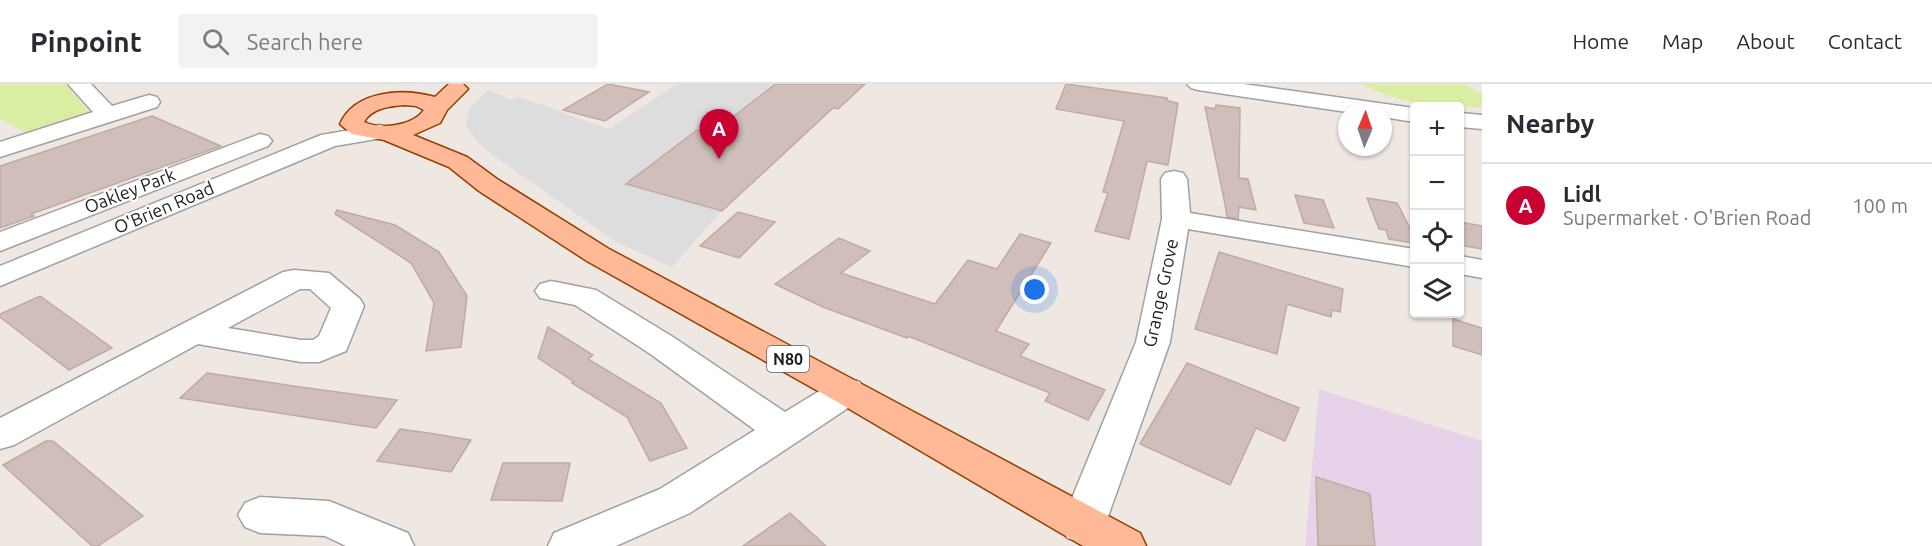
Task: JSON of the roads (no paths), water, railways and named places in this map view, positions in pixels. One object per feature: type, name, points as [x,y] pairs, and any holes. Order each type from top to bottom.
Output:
[{"type":"main road","name":"N80","points":[[463,87],[406,99],[362,101],[352,124],[358,128],[383,132],[458,162],[488,185],[598,255],[1124,546]]},
{"type":"main road","name":"N80","points":[[383,132],[421,124],[430,119],[436,110],[463,87]]},
{"type":"main road","name":"N80","points":[[406,99],[428,102],[436,110]]},
{"type":"main road","points":[[362,101],[406,99]]},
{"type":"main road","points":[[436,110],[446,124],[458,162]]},
{"type":"street","points":[[79,84],[108,115]]},
{"type":"street","points":[[1198,84],[1410,114]]},
{"type":"street","name":"O'Brien Road","points":[[329,140],[362,101]]},
{"type":"street","points":[[0,150],[149,102]]},
{"type":"street","points":[[1464,120],[1482,122]]},
{"type":"street","points":[[0,128],[26,142]]},
{"type":"street","name":"O'Brien Road","points":[[0,277],[329,140],[383,132]]},
{"type":"street","name":"Oakley Park","points":[[0,242],[260,141]]},
{"type":"street","points":[[1174,179],[1176,219]]},
{"type":"street","name":"Grange Grove","points":[[1083,525],[1153,342],[1176,219],[1410,257]]},
{"type":"street","points":[[1464,266],[1482,269]]},
{"type":"street","points":[[552,291],[585,297],[662,345],[784,432]]},
{"type":"street","points":[[7,422],[195,333]]},
{"type":"street","points":[[570,546],[675,501],[847,391]]},
{"type":"street","points":[[260,515],[328,519],[392,546]]},
{"type":"place","name":"Lidl","points":[[719,159]]}]
